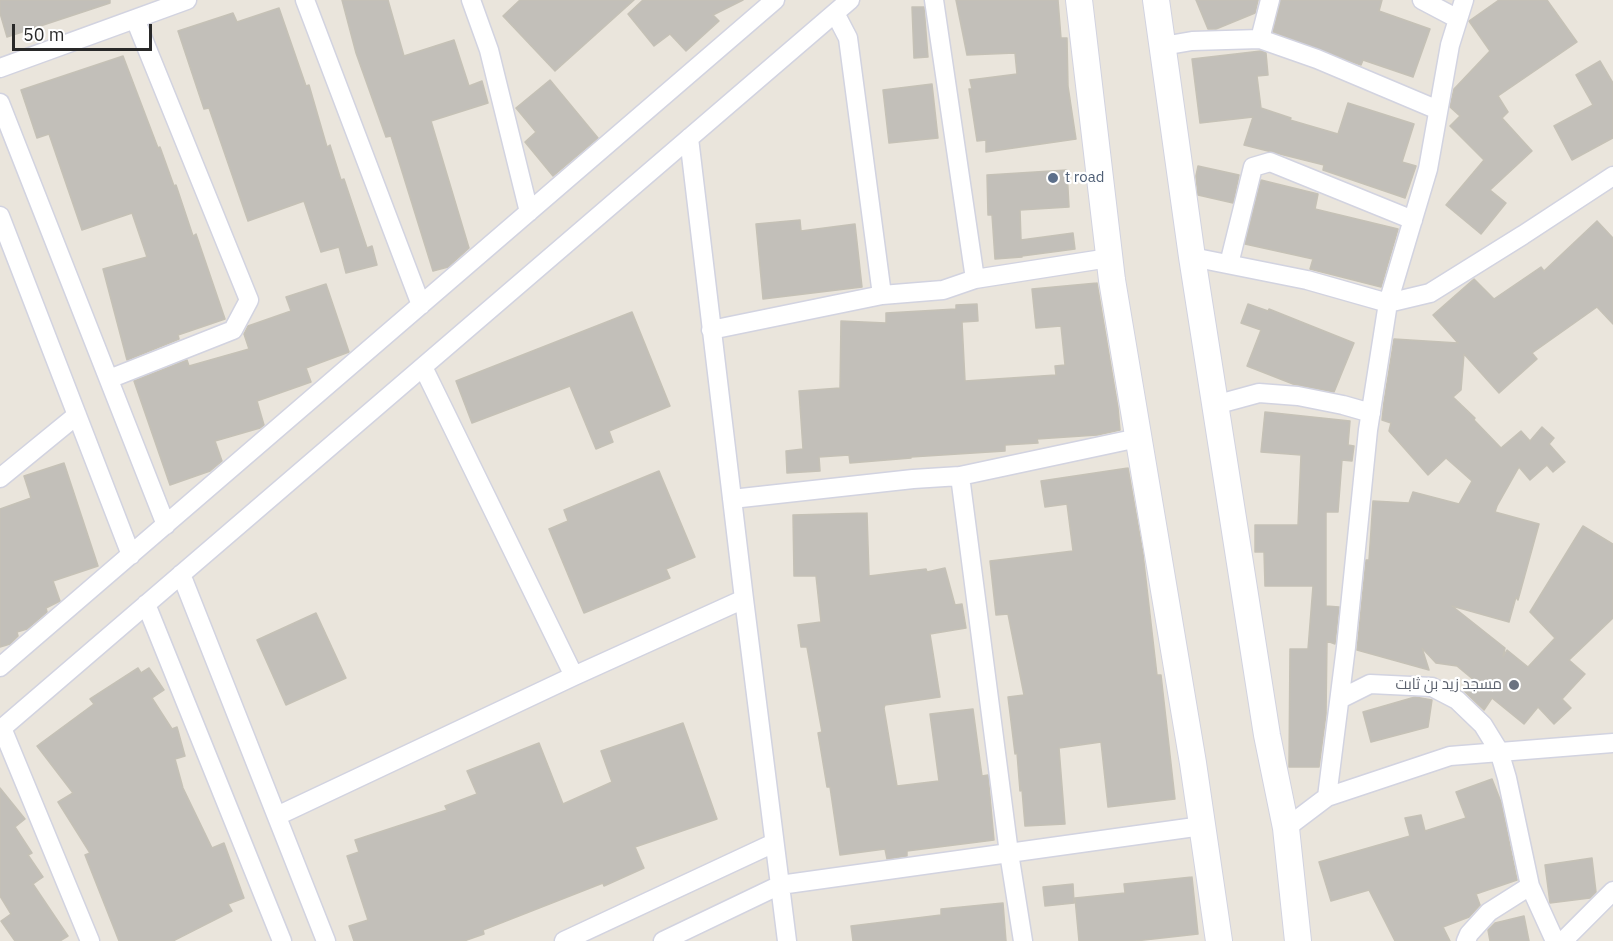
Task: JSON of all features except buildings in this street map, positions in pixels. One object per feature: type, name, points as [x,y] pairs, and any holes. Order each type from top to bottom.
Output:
[{"type":"street","points":[[0,68],[187,0]]},
{"type":"street","points":[[305,0],[421,305]]},
{"type":"street","points":[[471,0],[489,50],[529,212]]},
{"type":"street","points":[[0,667],[775,0]]},
{"type":"street","points":[[90,941],[1,729],[850,0]]},
{"type":"street","points":[[934,0],[975,279]]},
{"type":"street","points":[[1079,0],[1109,258],[1219,941]]},
{"type":"street","points":[[1156,0],[1215,405],[1267,735],[1286,828],[1298,941]]},
{"type":"street","points":[[1260,39],[1270,0]]},
{"type":"street","points":[[1422,0],[1458,20]]},
{"type":"street","points":[[1327,797],[1371,413],[1388,303],[1428,169],[1450,45],[1464,0]]},
{"type":"street","points":[[835,13],[848,38],[882,295]]},
{"type":"street","points":[[109,379],[233,330],[249,300],[135,19]]},
{"type":"street","points":[[1162,46],[1192,41],[1260,39],[1317,59],[1438,110]]},
{"type":"street","points":[[0,102],[166,525]]},
{"type":"street","points":[[689,138],[787,941]]},
{"type":"street","points":[[1229,264],[1253,167],[1270,162],[1413,220]]},
{"type":"street","points":[[1192,256],[1307,280],[1388,303],[1430,292],[1613,176]]},
{"type":"street","points":[[0,216],[130,555]]},
{"type":"street","points":[[711,330],[882,295],[943,290],[975,279],[1109,258]]},
{"type":"street","points":[[423,367],[574,676]]},
{"type":"street","points":[[1215,405],[1259,393],[1298,396],[1371,413]]},
{"type":"street","points":[[0,478],[77,415]]},
{"type":"street","points":[[732,498],[960,476],[1138,438]]},
{"type":"street","points":[[960,476],[1009,853],[1023,941]]},
{"type":"street","points":[[182,574],[326,941]]},
{"type":"street","points":[[277,816],[574,676],[744,599]]},
{"type":"street","points":[[146,604],[282,941]]},
{"type":"street","points":[[1340,699],[1370,684],[1432,687],[1457,700],[1483,725],[1499,751],[1530,886],[1555,941]]},
{"type":"street","points":[[1286,828],[1327,797],[1450,756],[1613,743]]},
{"type":"street","points":[[663,941],[780,885],[1202,826]]},
{"type":"street","points":[[564,941],[774,843]]},
{"type":"street","points":[[1466,941],[1469,934],[1489,912],[1530,886]]},
{"type":"street","points":[[1563,941],[1613,891]]},
{"type":"place","name":"t road","points":[[1053,178]]},
{"type":"place","name":"مسجد زيد بن ثابت","points":[[1514,685]]}]
